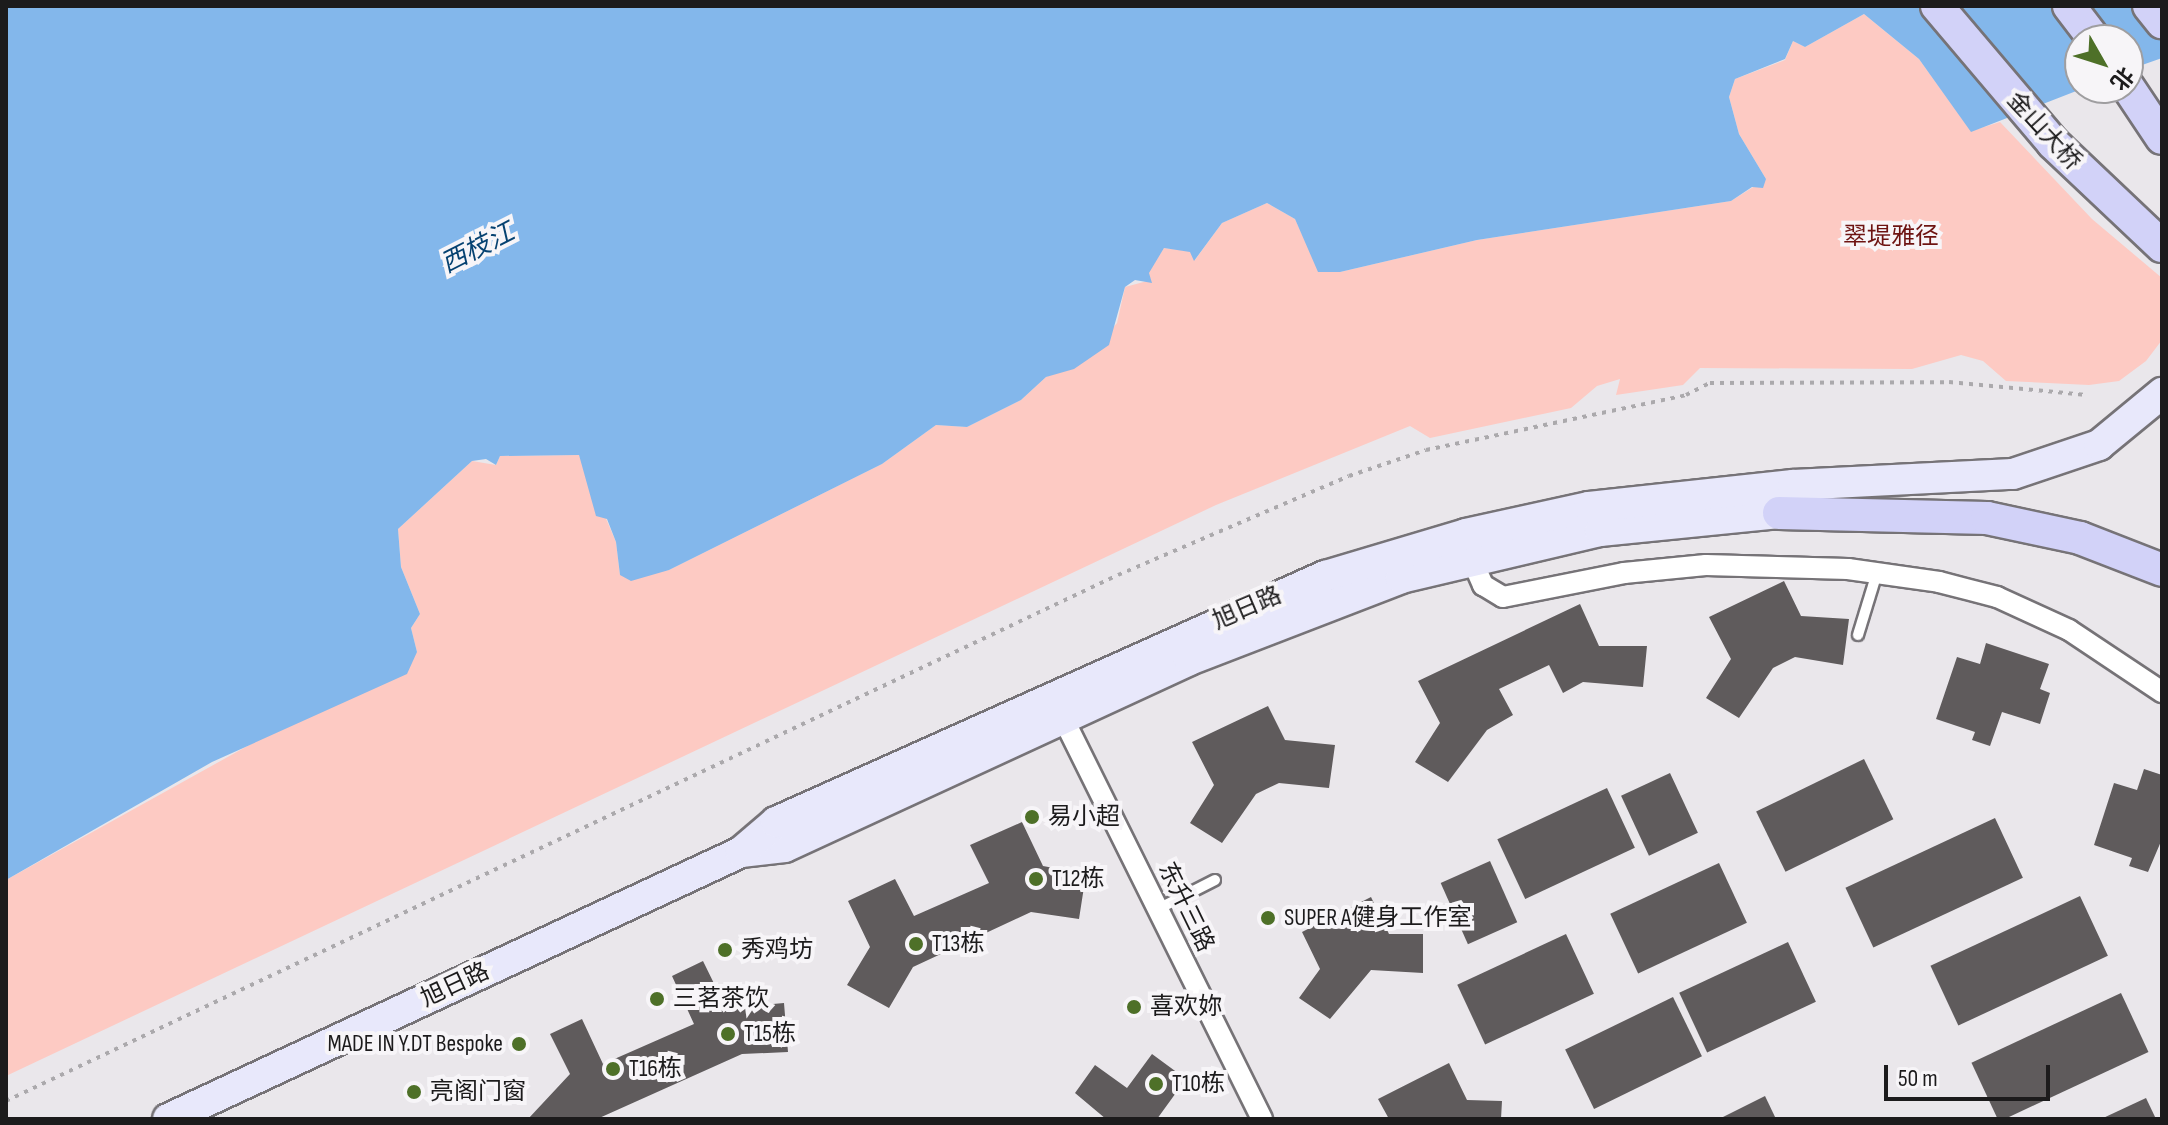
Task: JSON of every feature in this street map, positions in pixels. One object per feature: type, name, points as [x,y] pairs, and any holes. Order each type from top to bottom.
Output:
[{"type":"main road","name":"金山大桥","points":[[1937,6],[2053,143],[2162,246]]},
{"type":"main road","points":[[2069,6],[2083,24]]},
{"type":"main road","points":[[2149,6],[2162,22]]},
{"type":"main road","points":[[2139,104],[2162,138]]},
{"type":"main road","points":[[1786,499],[2013,474],[2099,445],[2162,393]]},
{"type":"main road","points":[[1786,499],[1995,520],[2080,538],[2162,570]]},
{"type":"main road","name":"旭日路","points":[[741,852],[785,847],[1063,718],[1303,612],[1471,558],[1600,531],[1786,499]]},
{"type":"main road","name":"旭日路","points":[[168,1119],[741,852],[776,822],[1325,576],[1558,512],[1786,499]]},
{"type":"street","points":[[1471,558],[1483,585],[1503,597],[1671,567],[1877,573],[1939,582],[2014,604],[2104,649],[2162,692]]},
{"type":"street","name":"东升三路","points":[[1063,718],[1262,1119]]},
{"type":"lane","points":[[1858,635],[1877,573]]},
{"type":"lane","points":[[1158,909],[1215,880]]},
{"type":"path","points":[[6,1101],[1118,575],[1413,454],[1686,395],[1710,383],[1949,382],[2086,395]]},
{"type":"green space","name":"翠堤雅径","points":[[1864,14],[1919,59],[1971,131],[2000,122],[2092,219],[2162,278],[2162,340],[2146,361],[2119,381],[2089,385],[2006,381],[1983,361],[1961,355],[1912,369],[1700,368],[1683,385],[1616,395],[1620,379],[1597,386],[1571,408],[1430,438],[1410,426],[1216,505],[6,1076],[6,880],[417,652],[411,628],[420,614],[401,567],[398,529],[472,461],[496,465],[500,456],[579,455],[616,542],[620,575],[669,570],[882,464],[936,425],[967,427],[1021,400],[1046,377],[1088,358],[1117,323],[1125,287],[1151,280],[1148,273],[1164,248],[1190,251],[1195,260],[1222,223],[1267,203],[1295,219],[1319,271],[1340,272],[1477,240],[1731,201],[1766,179],[1739,134],[1729,97],[1735,79],[1785,60],[1793,41],[1805,47]]},
{"type":"water","name":"西枝江","points":[[6,6],[2162,6],[2162,58],[2144,64],[2144,24],[2064,24],[2064,96],[1971,132],[1919,59],[1864,14],[1805,47],[1793,41],[1785,59],[1735,79],[1729,97],[1739,134],[1766,179],[1763,188],[1752,187],[1731,201],[1477,240],[1340,272],[1318,272],[1295,219],[1267,203],[1222,223],[1194,261],[1190,252],[1164,248],[1149,273],[1152,283],[1135,280],[1125,287],[1109,345],[1074,369],[1046,377],[1021,400],[967,427],[936,425],[882,464],[669,570],[631,581],[620,575],[616,542],[607,519],[596,516],[579,455],[500,456],[496,465],[486,459],[472,461],[398,529],[401,567],[420,614],[411,628],[417,652],[407,674],[212,762],[6,880]]},
{"type":"building","points":[[1784,581],[1801,616],[1849,619],[1843,665],[1795,657],[1773,668],[1739,718],[1706,698],[1731,659],[1709,617]]},
{"type":"building","points":[[1580,604],[1599,646],[1647,646],[1643,687],[1583,682],[1563,693],[1549,665],[1499,689],[1513,715],[1487,730],[1448,782],[1415,762],[1440,723],[1418,681]]},
{"type":"building","points":[[1986,643],[2049,664],[2040,689],[2050,693],[2040,724],[2002,712],[1990,746],[1972,740],[1975,732],[1936,719],[1957,657],[1980,664]]},
{"type":"building","points":[[1268,706],[1285,740],[1335,745],[1329,788],[1279,783],[1256,794],[1222,843],[1190,823],[1214,785],[1192,742]]},
{"type":"building","points":[[1864,759],[1893,819],[1786,872],[1756,812]]},
{"type":"building","points":[[2144,769],[2162,775],[2162,839],[2148,872],[2129,866],[2132,858],[2094,845],[2114,783],[2137,790]]},
{"type":"building","points":[[1670,773],[1698,833],[1649,856],[1621,796]]},
{"type":"building","points":[[1607,788],[1635,848],[1525,899],[1497,839]]},
{"type":"building","points":[[1995,818],[2023,878],[1873,948],[1845,888]]},
{"type":"building","points":[[1022,822],[1043,866],[1086,874],[1079,919],[1031,912],[913,967],[889,1008],[847,985],[870,947],[848,901],[895,879],[914,916],[989,883],[970,845]]},
{"type":"building","points":[[1490,861],[1517,922],[1468,944],[1441,883]]},
{"type":"building","points":[[1719,863],[1747,923],[1638,974],[1610,914]]},
{"type":"building","points":[[2080,896],[2108,956],[1958,1026],[1930,966]]},
{"type":"building","points":[[1371,897],[1389,934],[1423,934],[1423,973],[1371,970],[1330,1019],[1299,998],[1320,969],[1302,932]]},
{"type":"building","points":[[1566,934],[1594,994],[1485,1045],[1457,985]]},
{"type":"building","points":[[1788,942],[1816,1002],[1707,1053],[1679,993]]},
{"type":"building","points":[[703,961],[726,1008],[784,1003],[788,1052],[742,1054],[597,1119],[528,1119],[570,1074],[550,1034],[582,1019],[603,1064],[694,1024],[672,976]]},
{"type":"building","points":[[2121,993],[2148,1052],[2005,1119],[1998,1119],[1971,1063]]},
{"type":"building","points":[[1673,997],[1702,1056],[1594,1109],[1565,1050]]},
{"type":"building","name":"T10栋","points":[[1152,1054],[1186,1079],[1157,1119],[1106,1119],[1075,1093],[1095,1065],[1127,1088]]},
{"type":"building","points":[[1449,1063],[1467,1100],[1502,1101],[1501,1119],[1389,1119],[1378,1099]]},
{"type":"building","points":[[1765,1096],[1776,1119],[1719,1119]]},
{"type":"building","points":[[2146,1098],[2156,1119],[2101,1119]]},
{"type":"place","name":"易小超","points":[[1032,817]]},
{"type":"place","name":"T12栋","points":[[1036,879]]},
{"type":"place","name":"SUPER A健身工作室","points":[[1268,918]]},
{"type":"place","name":"T13栋","points":[[916,944]]},
{"type":"place","name":"秀鸡坊","points":[[725,950]]},
{"type":"place","name":"三茗茶饮","points":[[657,999]]},
{"type":"place","name":"喜欢妳","points":[[1134,1007]]},
{"type":"place","name":"T15栋","points":[[728,1034]]},
{"type":"place","name":"MADE IN Y.DT Bespoke","points":[[519,1044]]},
{"type":"place","name":"T16栋","points":[[613,1069]]},
{"type":"place","name":"T10栋","points":[[1156,1084]]},
{"type":"place","name":"亮阁门窗","points":[[414,1092]]}]
